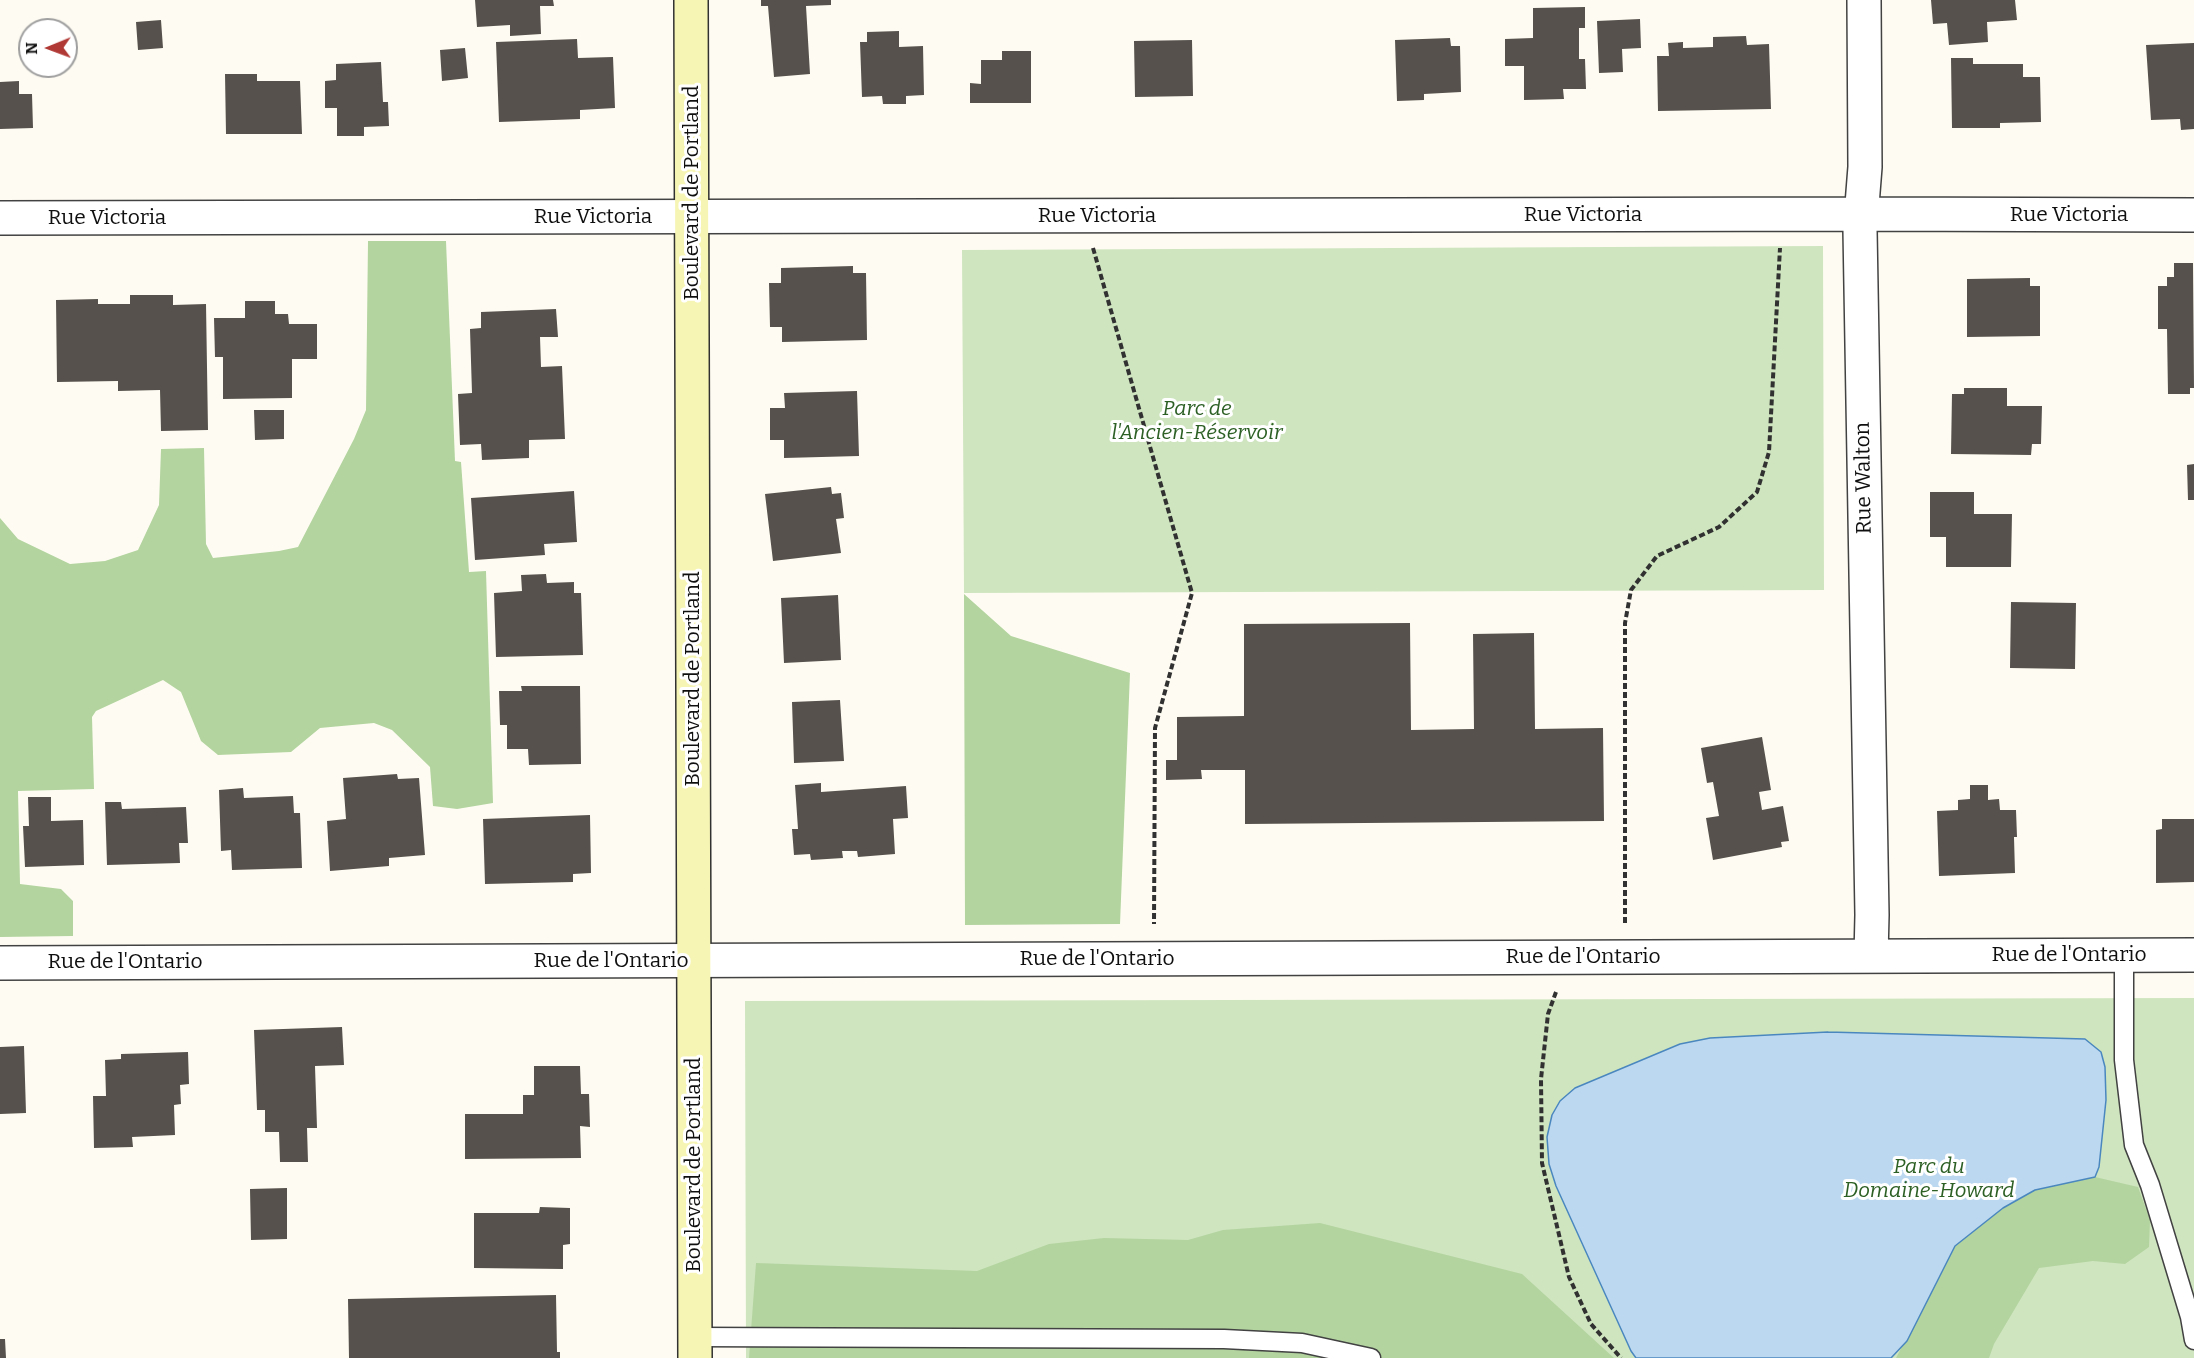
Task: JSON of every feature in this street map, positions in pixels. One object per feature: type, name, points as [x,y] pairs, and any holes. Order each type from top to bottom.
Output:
[{"type":"main road","name":"Boulevard de Portland","points":[[691,0],[694,1348]]},
{"type":"street","name":"Rue Walton","points":[[1864,0],[1865,167],[1861,214],[1871,956]]},
{"type":"street","name":"Rue Victoria","points":[[0,218],[2194,215]]},
{"type":"street","name":"Rue de l'Ontario","points":[[0,963],[2194,955]]},
{"type":"lane","points":[[2124,955],[2124,1060],[2134,1145],[2150,1185],[2190,1317],[2194,1340]]},
{"type":"lane","points":[[694,1348],[1224,1339],[1302,1343],[1371,1358]]},
{"type":"path","points":[[1625,957],[1626,623],[1631,590],[1656,556],[1719,527],[1757,492],[1769,452],[1782,214]]},
{"type":"path","points":[[1084,216],[1192,593],[1155,728],[1154,959]]},
{"type":"path","points":[[1568,957],[1548,1014],[1541,1079],[1542,1163],[1569,1277],[1591,1323],[1622,1358]]},
{"type":"green space","points":[[368,241],[446,241],[455,461],[461,462],[469,572],[486,571],[493,803],[457,809],[433,806],[430,767],[392,730],[374,723],[320,728],[291,752],[218,755],[201,741],[181,692],[163,680],[96,711],[92,717],[94,789],[18,791],[20,884],[61,889],[73,901],[73,936],[0,937],[0,518],[18,539],[70,564],[105,561],[138,550],[159,505],[161,449],[204,448],[206,544],[213,558],[298,547],[354,439],[366,410]]},
{"type":"green space","name":"Parc de l'Ancien-Réservoir","points":[[1823,246],[1824,590],[964,593],[962,250]]},
{"type":"green space","points":[[964,594],[1011,636],[1130,673],[1120,924],[965,925]]},
{"type":"green space","name":"Parc du Domaine-Howard","points":[[2194,998],[2194,1358],[746,1358],[745,1001]]},
{"type":"green space","points":[[2095,1177],[2138,1187],[2150,1220],[2149,1247],[2125,1264],[2093,1261],[2039,1268],[1994,1344],[1989,1358],[1896,1358],[1955,1246],[2003,1208],[2035,1190]]},
{"type":"green space","points":[[1320,1223],[1522,1274],[1614,1358],[749,1358],[756,1263],[977,1271],[1049,1244],[1104,1238],[1188,1240],[1223,1230]]},
{"type":"water","points":[[1828,1032],[2085,1039],[2101,1052],[2105,1067],[2106,1100],[2099,1167],[2095,1177],[2035,1190],[2003,1208],[1955,1246],[1907,1341],[1891,1358],[1636,1358],[1556,1186],[1549,1164],[1547,1137],[1552,1115],[1560,1101],[1575,1088],[1680,1044],[1710,1038]]},
{"type":"building","points":[[475,0],[553,0],[554,6],[540,6],[541,34],[510,36],[510,25],[477,27]]},
{"type":"building","points":[[761,0],[831,0],[831,5],[806,6],[810,74],[774,77],[768,6],[761,6]]},
{"type":"building","points":[[1931,0],[2015,0],[2017,20],[1987,22],[1988,42],[1949,45],[1947,23],[1933,24]]},
{"type":"building","points":[[1585,7],[1585,28],[1579,28],[1579,59],[1585,59],[1586,89],[1563,89],[1564,99],[1524,100],[1524,66],[1505,66],[1505,39],[1533,38],[1533,8]]},
{"type":"building","points":[[1640,19],[1641,48],[1622,49],[1623,72],[1599,73],[1597,21]]},
{"type":"building","points":[[161,20],[163,48],[138,50],[136,22]]},
{"type":"building","points":[[899,31],[899,47],[923,46],[924,95],[906,96],[906,104],[883,104],[882,96],[862,97],[860,42],[867,42],[867,32]]},
{"type":"building","points":[[1746,36],[1747,45],[1769,44],[1771,109],[1658,111],[1657,56],[1669,56],[1668,43],[1683,42],[1683,48],[1713,47],[1713,37]]},
{"type":"building","points":[[1450,38],[1451,46],[1460,46],[1461,92],[1424,94],[1424,100],[1397,101],[1395,40]]},
{"type":"building","points":[[577,39],[578,58],[613,57],[615,108],[580,110],[580,119],[499,122],[496,42]]},
{"type":"building","points":[[1192,40],[1193,96],[1135,97],[1134,41]]},
{"type":"building","points":[[2194,43],[2194,129],[2181,130],[2180,119],[2151,120],[2146,45]]},
{"type":"building","points":[[465,48],[468,78],[442,81],[440,50]]},
{"type":"building","points":[[1002,51],[1031,51],[1031,103],[970,103],[970,83],[981,84],[981,60],[1002,60]]},
{"type":"building","points":[[1951,58],[1973,58],[1973,64],[2023,64],[2023,77],[2040,77],[2041,122],[2000,123],[2000,128],[1952,128]]},
{"type":"building","points":[[381,62],[383,102],[388,102],[389,126],[364,127],[364,136],[337,136],[337,108],[325,108],[325,81],[336,80],[336,64]]},
{"type":"building","points":[[225,74],[257,74],[257,81],[300,81],[302,134],[226,134]]},
{"type":"building","points":[[19,81],[19,94],[32,94],[33,128],[0,129],[0,82]]},
{"type":"building","points":[[2174,263],[2193,263],[2194,388],[2190,388],[2190,394],[2168,394],[2167,329],[2158,329],[2158,286],[2167,286],[2167,277],[2174,277]]},
{"type":"building","points":[[853,266],[853,273],[866,273],[867,340],[782,342],[782,327],[770,327],[769,283],[781,283],[781,268]]},
{"type":"building","points":[[2030,278],[2030,286],[2040,286],[2040,336],[1967,337],[1967,279]]},
{"type":"building","points":[[130,295],[173,295],[173,305],[206,304],[208,430],[161,431],[160,390],[118,391],[118,381],[57,382],[56,300],[98,299],[98,304],[130,304]]},
{"type":"building","points":[[245,301],[275,301],[275,314],[288,314],[289,324],[317,324],[317,359],[292,359],[292,398],[223,399],[223,357],[215,357],[214,318],[245,318]]},
{"type":"building","points":[[556,309],[558,337],[540,337],[541,367],[562,366],[565,439],[529,440],[529,458],[482,460],[481,444],[460,445],[458,394],[472,393],[470,329],[481,328],[481,312]]},
{"type":"building","points":[[1964,388],[2007,388],[2007,406],[2042,406],[2041,444],[2032,444],[2031,455],[1951,454],[1952,394],[1964,394]]},
{"type":"building","points":[[857,391],[859,456],[784,458],[784,440],[770,440],[770,408],[785,408],[784,393]]},
{"type":"building","points":[[254,410],[284,410],[284,439],[255,440]]},
{"type":"building","points":[[2194,464],[2194,500],[2188,500],[2187,465]]},
{"type":"building","points":[[831,487],[832,494],[841,493],[844,518],[836,519],[841,553],[773,561],[765,494]]},
{"type":"building","points":[[574,491],[577,542],[544,544],[545,555],[475,560],[471,498]]},
{"type":"building","points":[[1930,492],[1974,492],[1974,514],[2012,514],[2011,567],[1946,567],[1946,537],[1930,537]]},
{"type":"building","points":[[546,574],[547,583],[574,582],[574,593],[581,593],[583,655],[496,657],[494,593],[522,591],[521,575]]},
{"type":"building","points":[[838,595],[841,660],[784,663],[781,598]]},
{"type":"building","points":[[2011,602],[2076,603],[2075,669],[2010,668]]},
{"type":"building","points":[[1410,623],[1411,730],[1474,729],[1473,634],[1534,633],[1535,729],[1603,728],[1604,821],[1245,824],[1245,770],[1201,770],[1202,779],[1166,780],[1166,760],[1177,760],[1177,717],[1244,716],[1244,624]]},
{"type":"building","points":[[521,686],[580,686],[581,764],[529,765],[528,749],[507,749],[507,725],[500,725],[499,691],[522,691]]},
{"type":"building","points":[[840,700],[844,761],[794,763],[792,702]]},
{"type":"building","points":[[1762,737],[1771,790],[1759,792],[1762,810],[1783,806],[1789,841],[1781,842],[1782,847],[1713,860],[1706,818],[1719,816],[1713,782],[1707,783],[1701,748]]},
{"type":"building","points":[[397,774],[398,779],[419,778],[425,855],[389,858],[389,866],[330,871],[327,821],[346,819],[343,778]]},
{"type":"building","points":[[821,783],[821,792],[906,786],[908,818],[893,819],[895,854],[858,857],[857,851],[842,851],[843,858],[811,860],[810,854],[794,855],[792,829],[798,829],[795,785]]},
{"type":"building","points":[[1970,785],[1988,785],[1988,800],[1999,799],[2000,810],[2016,810],[2015,873],[1939,876],[1937,811],[1958,810],[1958,800],[1970,799]]},
{"type":"building","points":[[243,788],[244,798],[293,796],[294,813],[300,813],[302,868],[232,870],[231,850],[221,851],[219,790]]},
{"type":"building","points":[[28,797],[51,797],[51,821],[83,820],[84,865],[25,867],[23,826],[29,826]]},
{"type":"building","points":[[105,802],[121,802],[122,809],[186,807],[188,843],[179,843],[180,863],[107,865]]},
{"type":"building","points":[[590,815],[591,873],[573,874],[573,882],[485,884],[483,819]]},
{"type":"building","points":[[2162,819],[2194,819],[2194,882],[2156,883],[2156,830],[2162,829]]},
{"type":"building","points":[[342,1027],[344,1065],[315,1066],[317,1128],[307,1128],[308,1162],[280,1162],[279,1132],[265,1132],[265,1110],[257,1110],[254,1030]]},
{"type":"building","points":[[24,1046],[26,1113],[0,1114],[0,1047]]},
{"type":"building","points":[[188,1052],[189,1084],[180,1085],[181,1104],[174,1105],[175,1135],[132,1137],[133,1147],[94,1148],[93,1096],[106,1096],[105,1060],[121,1059],[121,1054]]},
{"type":"building","points":[[534,1066],[580,1066],[581,1094],[589,1094],[590,1127],[580,1126],[581,1158],[465,1159],[465,1114],[523,1114],[523,1095],[534,1095]]},
{"type":"building","points":[[287,1188],[287,1239],[251,1240],[250,1189]]},
{"type":"building","points":[[540,1207],[570,1208],[570,1244],[563,1245],[563,1269],[474,1268],[474,1213],[539,1213]]},
{"type":"building","points":[[556,1295],[557,1352],[560,1352],[560,1358],[349,1358],[348,1299]]},
{"type":"building","points":[[0,1339],[5,1339],[6,1358],[0,1358]]}]
